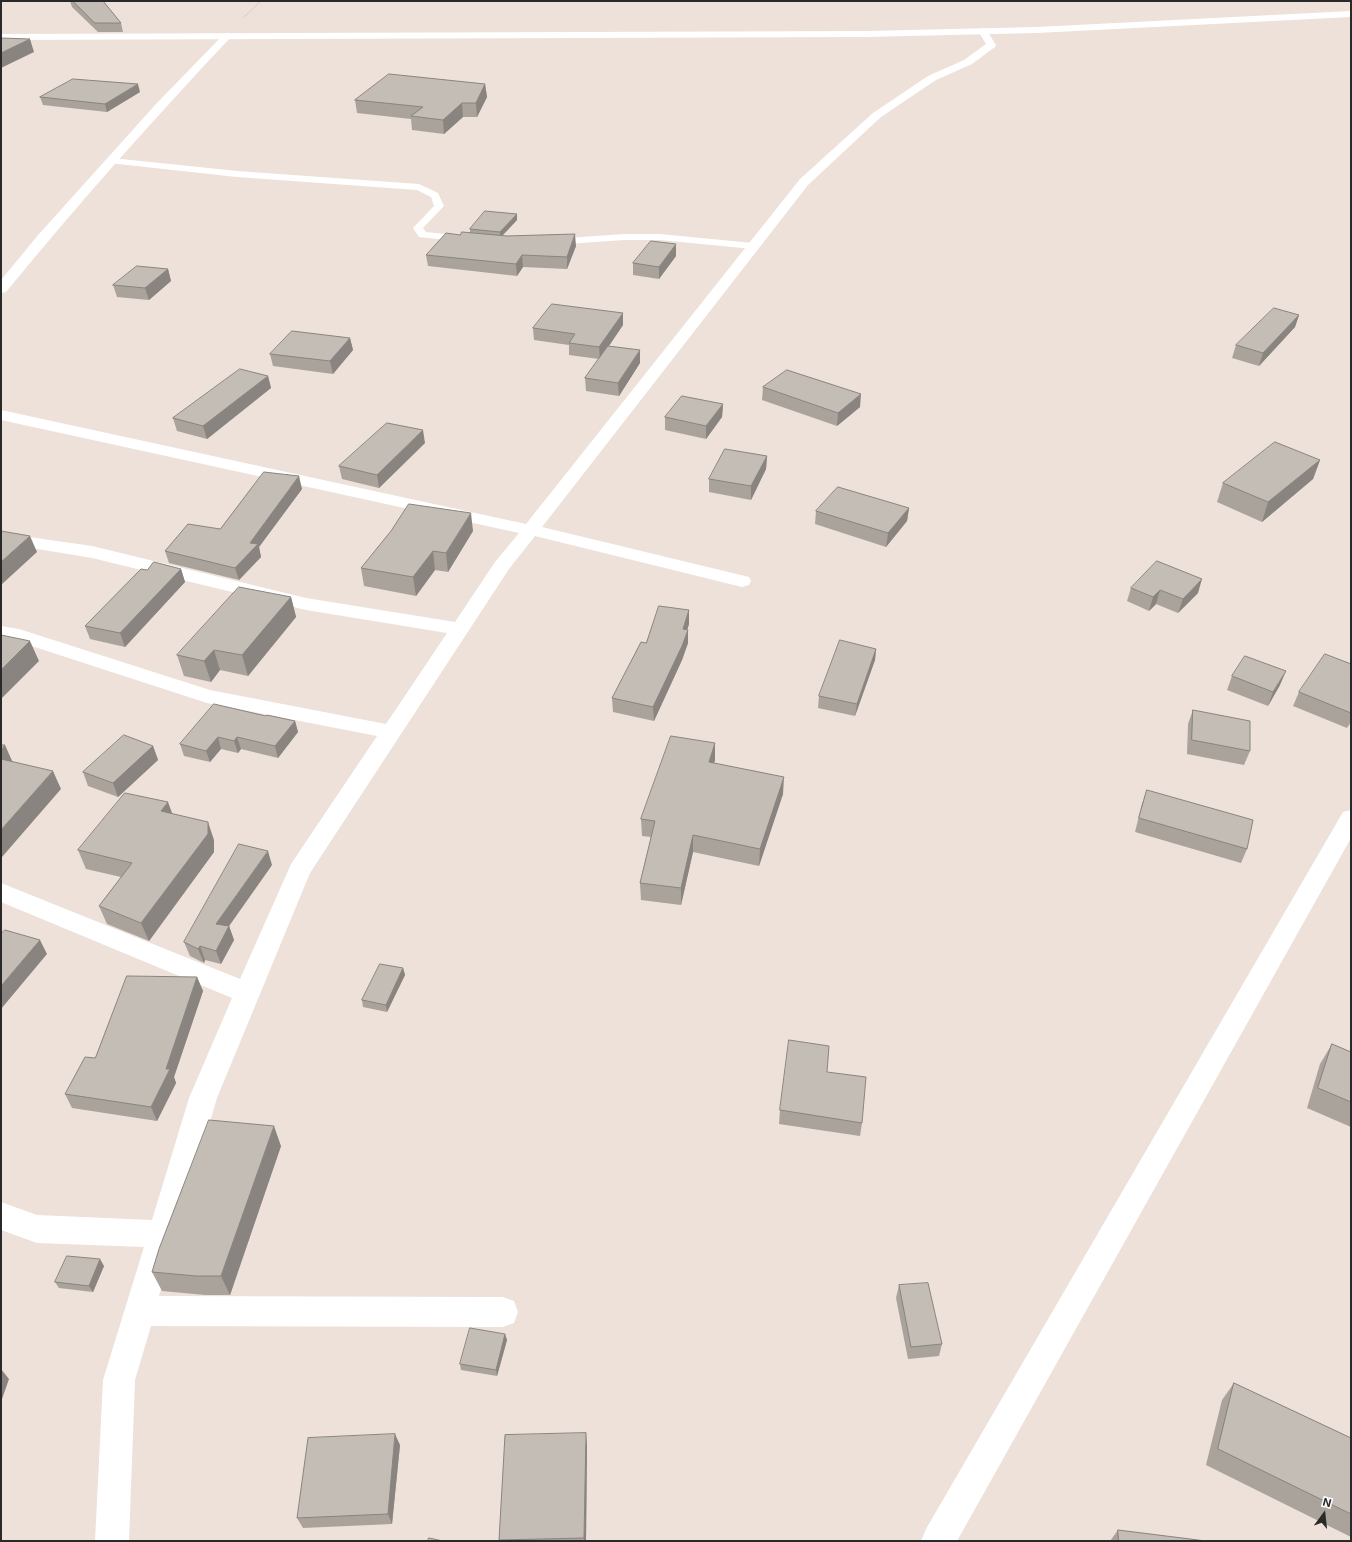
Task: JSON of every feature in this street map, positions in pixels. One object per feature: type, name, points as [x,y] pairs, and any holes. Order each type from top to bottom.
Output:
[{"type":"street","points":[[1,37],[866,34],[1199,23],[1351,14]]},
{"type":"street","points":[[112,1541],[119,1380],[203,1098],[299,870],[502,566],[804,182],[877,115],[932,78],[968,62],[991,45],[983,31]]},
{"type":"street","points":[[1,290],[44,237],[160,106],[227,36]]},
{"type":"street","points":[[1,415],[531,530],[742,581]]},
{"type":"street","points":[[1,538],[92,552],[306,604],[460,629]]},
{"type":"street","points":[[1,632],[12,633],[207,696],[391,732]]},
{"type":"street","points":[[938,1541],[1351,818]]},
{"type":"street","points":[[1,892],[247,993]]},
{"type":"street","points":[[1,1216],[37,1229],[162,1234]]},
{"type":"street","points":[[139,1311],[503,1312]]},
{"type":"lane","points":[[112,161],[238,174],[420,187],[436,196],[439,206],[418,228],[423,235],[477,240]]},
{"type":"lane","points":[[546,243],[624,237],[660,237],[753,246]]},
{"type":"building","points":[[73,1],[103,1],[121,23],[95,23]]},
{"type":"building","points":[[1,38],[30,39],[1,53]]},
{"type":"building","points":[[389,74],[485,84],[476,103],[462,103],[443,120],[411,116],[423,107],[355,100]]},
{"type":"building","points":[[73,79],[138,84],[105,104],[40,97]]},
{"type":"building","points":[[485,211],[517,214],[500,232],[470,229]]},
{"type":"building","points":[[462,232],[507,236],[575,234],[567,257],[522,255],[516,264],[426,255],[446,233],[460,235]]},
{"type":"building","points":[[651,241],[676,244],[659,267],[633,263]]},
{"type":"building","points":[[137,266],[168,269],[145,288],[113,285]]},
{"type":"building","points":[[552,304],[623,313],[599,347],[569,343],[575,334],[533,328]]},
{"type":"building","points":[[1274,308],[1299,315],[1263,353],[1236,345]]},
{"type":"building","points":[[292,331],[350,338],[330,361],[270,354]]},
{"type":"building","points":[[608,346],[640,350],[618,383],[585,378]]},
{"type":"building","points":[[240,369],[268,376],[203,426],[173,418]]},
{"type":"building","points":[[787,370],[861,394],[838,413],[763,387]]},
{"type":"building","points":[[682,396],[723,404],[706,426],[665,417]]},
{"type":"building","points":[[387,423],[423,430],[377,475],[339,466]]},
{"type":"building","points":[[1275,442],[1320,460],[1268,502],[1223,483]]},
{"type":"building","points":[[725,449],[767,456],[751,486],[709,479]]},
{"type":"building","points":[[264,472],[299,476],[250,543],[258,544],[235,568],[165,551],[188,524],[220,529]]},
{"type":"building","points":[[838,487],[909,508],[888,533],[816,511]]},
{"type":"building","points":[[409,504],[471,513],[446,553],[433,551],[413,577],[361,568],[391,531]]},
{"type":"building","points":[[1,531],[30,536],[1,562]]},
{"type":"building","points":[[1157,561],[1202,579],[1183,599],[1160,590],[1153,597],[1131,588]]},
{"type":"building","points":[[154,562],[181,569],[120,633],[85,626],[141,569],[147,570]]},
{"type":"building","points":[[239,587],[291,597],[242,655],[214,650],[204,661],[177,655]]},
{"type":"building","points":[[659,606],[689,610],[683,629],[688,630],[653,707],[612,698],[641,642],[646,643]]},
{"type":"building","points":[[1,635],[30,641],[1,670]]},
{"type":"building","points":[[840,640],[876,649],[857,704],[819,696]]},
{"type":"building","points":[[1325,654],[1351,664],[1351,713],[1299,692]]},
{"type":"building","points":[[1245,656],[1286,671],[1273,692],[1232,676]]},
{"type":"building","points":[[214,704],[295,721],[275,746],[237,737],[234,741],[218,737],[206,751],[180,744]]},
{"type":"building","points":[[1193,710],[1250,721],[1250,751],[1192,740]]},
{"type":"building","points":[[124,735],[153,746],[113,783],[83,772]]},
{"type":"building","points":[[671,736],[715,743],[709,762],[784,777],[760,849],[693,835],[681,888],[640,883],[655,821],[641,819]]},
{"type":"building","points":[[1,759],[53,771],[1,830]]},
{"type":"building","points":[[1147,790],[1253,820],[1247,849],[1139,818]]},
{"type":"building","points":[[125,793],[168,802],[161,811],[208,822],[208,834],[141,923],[99,906],[132,863],[78,850]]},
{"type":"building","points":[[239,844],[268,851],[216,924],[229,926],[216,951],[200,946],[198,949],[184,942]]},
{"type":"building","points":[[5,930],[40,940],[1,986],[1,934]]},
{"type":"building","points":[[380,964],[403,968],[386,1005],[362,1000]]},
{"type":"building","points":[[127,976],[197,977],[166,1069],[170,1069],[151,1107],[65,1094],[85,1057],[95,1058]]},
{"type":"building","points":[[789,1040],[829,1046],[827,1072],[866,1077],[862,1123],[780,1110]]},
{"type":"building","points":[[1332,1044],[1351,1052],[1351,1102],[1318,1088]]},
{"type":"building","points":[[209,1120],[274,1126],[221,1276],[196,1276],[152,1272],[159,1249]]},
{"type":"building","points":[[67,1256],[100,1259],[89,1286],[55,1282]]},
{"type":"building","points":[[928,1283],[942,1344],[911,1347],[899,1285]]},
{"type":"building","points":[[470,1328],[505,1334],[496,1370],[460,1364]]},
{"type":"building","points":[[1234,1383],[1351,1438],[1351,1514],[1218,1449]]},
{"type":"building","points":[[586,1433],[584,1538],[499,1540],[505,1435]]},
{"type":"building","points":[[395,1434],[388,1514],[297,1518],[308,1438]]},
{"type":"building","points":[[1118,1530],[1206,1541],[1119,1541]]},
{"type":"building","points":[[429,1538],[443,1541],[428,1541]]}]
